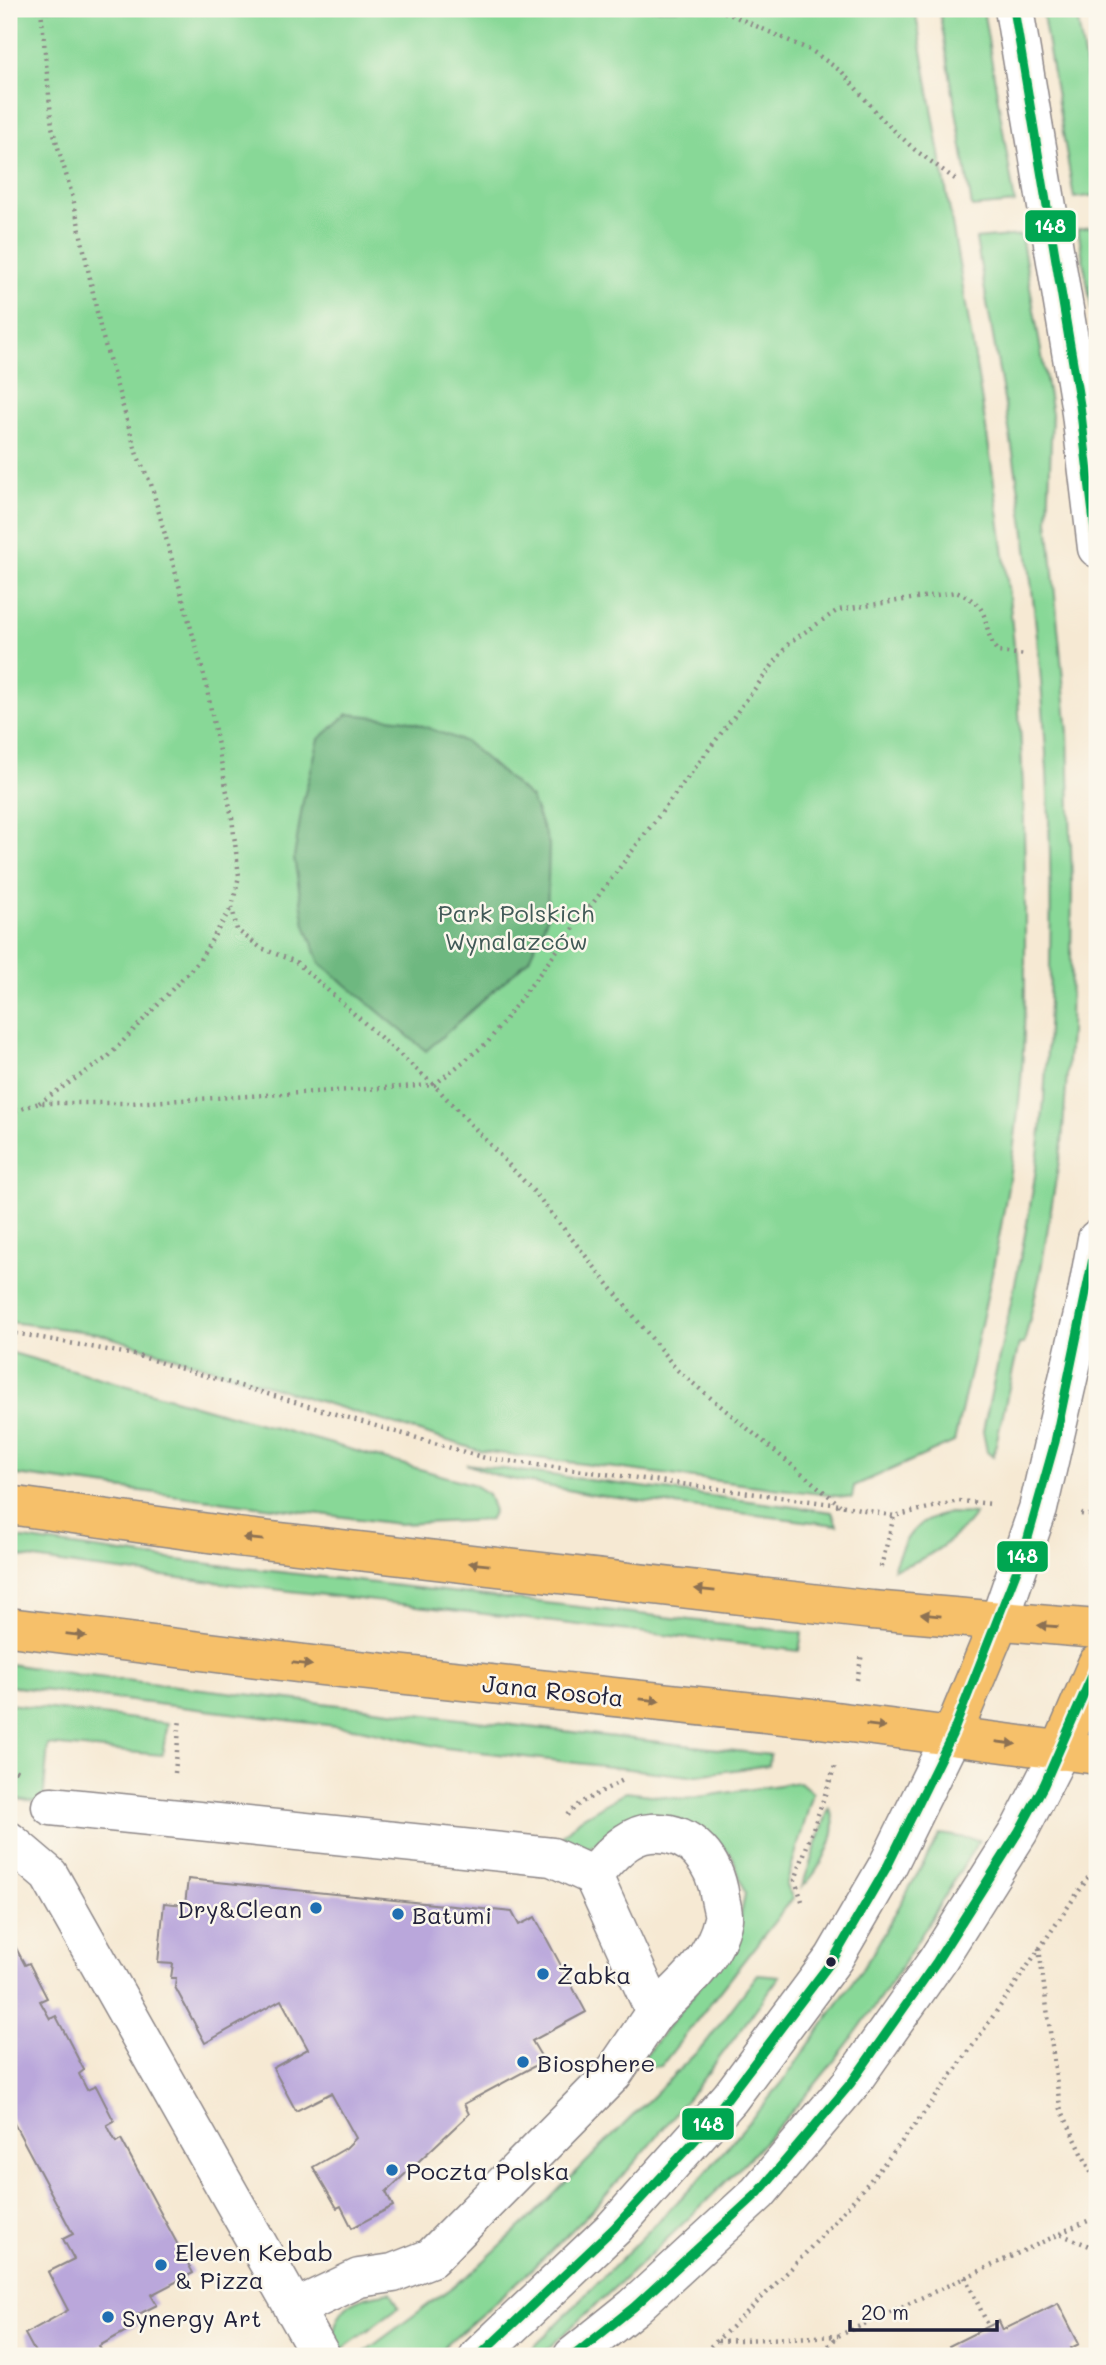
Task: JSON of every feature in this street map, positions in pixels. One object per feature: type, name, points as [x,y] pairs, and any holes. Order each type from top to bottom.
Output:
[{"type":"main road","points":[[9,1505],[237,1537],[999,1622],[1097,1629]]},
{"type":"main road","points":[[953,1735],[999,1622]]},
{"type":"main road","name":"Jana Rosoła","points":[[9,1627],[321,1666],[773,1713],[1097,1755]]},
{"type":"main road","points":[[1060,1751],[1097,1664]]},
{"type":"street","points":[[1014,9],[1080,405],[1097,548]]},
{"type":"street","points":[[999,1622],[1038,1509],[1097,1239]]},
{"type":"street","points":[[479,2356],[614,2228],[730,2098],[834,1958],[888,1865],[953,1735]]},
{"type":"street","points":[[573,2356],[634,2307],[758,2193],[851,2083],[937,1962],[1019,1832],[1060,1751]]},
{"type":"street","points":[[51,1806],[552,1857],[593,1876],[655,2012]]},
{"type":"street","points":[[293,2309],[359,2278],[393,2273],[431,2258],[613,2074],[655,2012],[691,1980],[711,1951],[723,1918],[718,1877],[701,1849],[678,1836],[649,1832],[611,1852],[593,1876]]},
{"type":"street","points":[[9,1841],[49,1875],[321,2356]]},
{"type":"path","points":[[9,1113],[38,1103],[108,1057],[199,961],[232,907],[239,876],[232,818],[205,679],[151,484],[137,455],[101,331],[73,198],[52,127],[41,9]]},
{"type":"path","points":[[718,9],[811,51],[842,72],[883,120],[915,150],[955,179]]},
{"type":"path","points":[[38,1103],[131,1103],[434,1085],[488,1042],[790,642],[838,610],[956,592],[974,599],[986,616],[992,643],[998,652],[1026,655]]},
{"type":"path","points":[[232,907],[237,929],[261,948],[296,962],[434,1085],[536,1194],[677,1370],[840,1505]]},
{"type":"path","points":[[9,1332],[135,1355],[485,1458],[840,1505],[894,1516],[935,1504],[959,1501],[985,1503]]},
{"type":"path","points":[[1087,1515],[1097,1516]]},
{"type":"path","points":[[879,1574],[894,1516]]},
{"type":"path","points":[[171,1819],[180,1718]]},
{"type":"path","points":[[802,1901],[795,1880],[836,1765]]},
{"type":"path","points":[[552,1857],[557,1825],[580,1803],[625,1779]]},
{"type":"path","points":[[700,2356],[836,2219],[920,2118],[1097,1865]]},
{"type":"path","points":[[1039,1948],[1060,2107],[1097,2185]]},
{"type":"path","points":[[819,2356],[838,2336],[1097,2217]]},
{"type":"path","points":[[1060,2234],[1097,2249]]},
{"type":"path","points":[[965,2277],[989,2327]]},
{"type":"path","points":[[717,2341],[838,2336]]},
{"type":"green space","name":"Park Polskich Wynalazców","points":[[9,9],[915,9],[979,381],[1001,530],[1022,758],[1025,955],[1022,1069],[1009,1181],[993,1268],[954,1442],[854,1486],[852,1498],[481,1451],[97,1333],[9,1322]]},
{"type":"green space","points":[[939,9],[983,9],[1015,203],[972,207]]},
{"type":"green space","points":[[1042,9],[1076,9],[1097,135],[1097,195],[1074,198]]},
{"type":"green space","points":[[1097,226],[1097,341],[1078,229]]},
{"type":"green space","points":[[1021,235],[1052,414],[1048,520],[1068,733],[1072,885],[1070,1032],[1062,1143],[1040,1275],[1024,1344],[1019,1344],[993,1457],[987,1452],[983,1431],[1019,1266],[1040,1141],[1050,943],[1048,784],[1036,627],[1016,472],[976,239]]},
{"type":"green space","points":[[348,714],[407,720],[466,742],[531,798],[549,844],[547,918],[529,959],[426,1051],[320,963],[305,925],[294,858],[303,801],[319,739]]},
{"type":"green space","points":[[9,1352],[472,1484],[488,1494],[494,1511],[489,1520],[398,1524],[9,1474]]},
{"type":"green space","points":[[466,1464],[832,1512],[837,1525],[593,1495],[501,1477]]},
{"type":"green space","points":[[949,1513],[975,1514],[959,1533],[939,1549],[917,1561],[893,1569],[912,1532],[927,1521]]},
{"type":"green space","points":[[9,1537],[151,1557],[802,1633],[799,1651],[87,1567],[9,1555]]},
{"type":"green space","points":[[9,1664],[81,1675],[770,1755],[769,1765],[690,1776],[445,1748],[360,1729],[9,1686]]},
{"type":"green space","points":[[9,1704],[168,1723],[162,1755],[48,1745],[43,1803],[9,1798]]},
{"type":"green space","points":[[800,1782],[813,1793],[786,1886],[793,1898],[661,2066],[652,2067],[643,2058],[736,1941],[745,1894],[733,1857],[717,1840],[677,1819],[622,1827],[584,1851],[562,1836],[580,1819],[626,1792],[684,1799]]},
{"type":"green space","points":[[829,1808],[834,1827],[832,1839],[816,1872],[802,1887]]},
{"type":"green space","points":[[940,1834],[979,1840],[902,1966],[838,2056],[800,2103],[717,2191],[540,2356],[525,2356],[701,2178],[782,2083],[871,1956]]},
{"type":"green space","points":[[758,1974],[780,1976],[716,2063],[649,2146],[601,2200],[540,2261],[434,2356],[359,2356],[471,2273],[531,2217],[704,2045]]},
{"type":"green space","points":[[391,2292],[399,2307],[337,2353],[332,2347],[334,2332],[337,2321],[348,2305],[356,2300]]},
{"type":"building","points":[[188,1879],[512,1912],[519,1925],[535,1917],[586,2012],[532,2041],[544,2061],[464,2104],[469,2114],[386,2192],[393,2206],[352,2228],[341,2206],[337,2208],[313,2167],[346,2148],[356,2138],[331,2093],[296,2111],[273,2068],[308,2049],[281,2000],[205,2043],[175,1987],[176,1978],[171,1978],[173,1964],[158,1963],[164,1903],[185,1905]]},
{"type":"building","points":[[9,1935],[25,1965],[29,1963],[47,1998],[40,2001],[50,2019],[56,2016],[84,2070],[79,2074],[87,2090],[96,2086],[114,2121],[107,2125],[116,2142],[121,2139],[193,2273],[151,2295],[157,2305],[135,2316],[139,2324],[99,2346],[104,2356],[37,2356],[25,2334],[68,2310],[48,2272],[74,2259],[63,2239],[73,2234],[9,2114]]},
{"type":"building","points":[[1058,2303],[1079,2344],[1071,2348],[1075,2356],[954,2356],[949,2346],[999,2321],[1003,2330]]},
{"type":"transit line","name":"148","points":[[1014,9],[1080,405],[1097,548]]},
{"type":"transit line","name":"148","points":[[479,2356],[614,2228],[698,2137],[834,1958],[888,1865],[952,1735],[1024,1552],[1055,1442],[1097,1239]]},
{"type":"transit line","name":"148","points":[[573,2356],[634,2307],[758,2193],[851,2083],[937,1961],[1019,1831],[1044,1785],[1097,1664]]},
{"type":"place","name":"Dry&Clean","points":[[316,1908]]},
{"type":"place","name":"Batumi","points":[[398,1914]]},
{"type":"place","name":"Żabka","points":[[543,1974]]},
{"type":"place","name":"Biosphere","points":[[523,2062]]},
{"type":"place","name":"Poczta Polska","points":[[392,2170]]},
{"type":"place","name":"Eleven Kebab & Pizza","points":[[161,2265]]},
{"type":"place","name":"Synergy Art","points":[[108,2317]]}]
